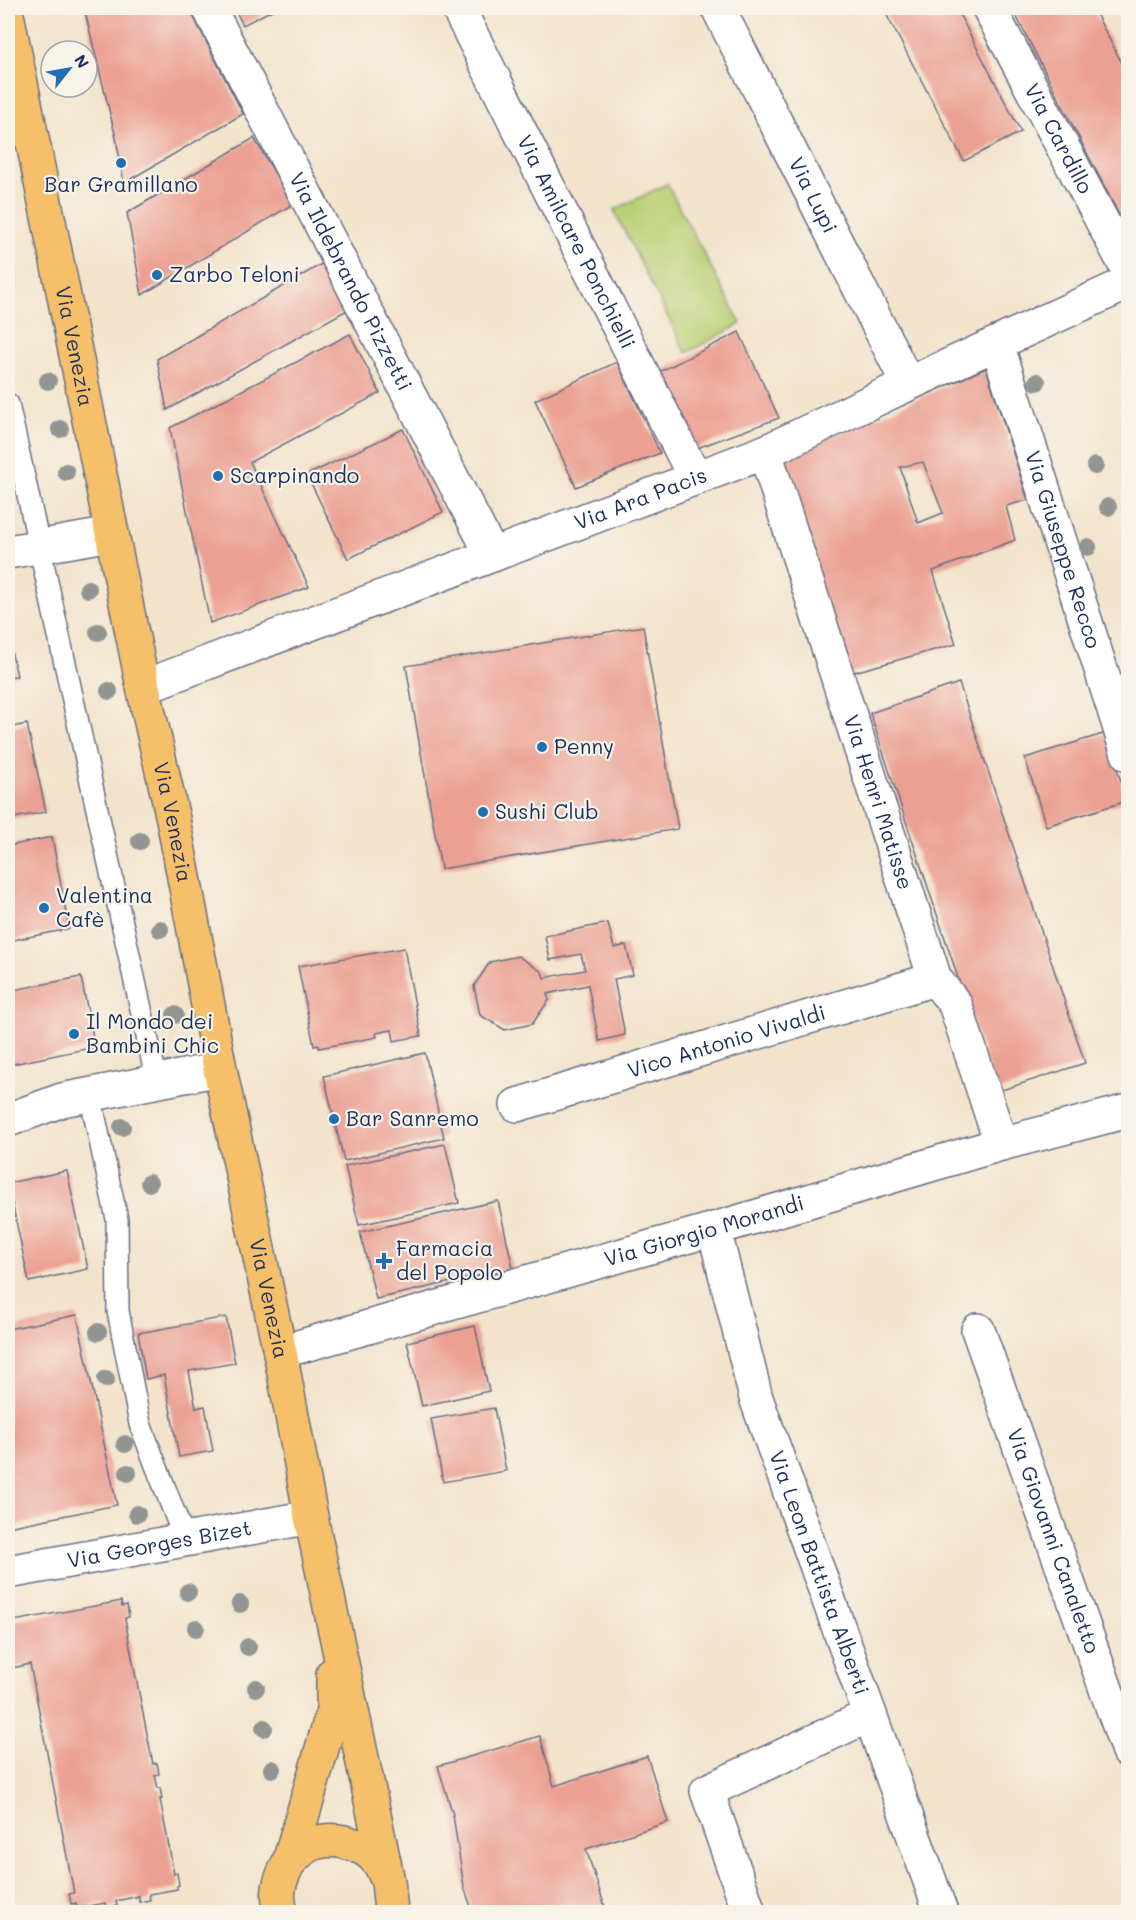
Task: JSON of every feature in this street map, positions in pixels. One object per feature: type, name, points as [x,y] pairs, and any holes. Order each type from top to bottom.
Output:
[{"type":"main road","name":"Via Venezia","points":[[8,19],[143,687],[173,819],[220,1069],[280,1352],[334,1627]]},
{"type":"main road","points":[[283,1885],[333,1711],[334,1627]]},
{"type":"main road","points":[[334,1627],[389,1902]]},
{"type":"main road","points":[[283,1885],[304,1848],[324,1841],[344,1841],[364,1848],[379,1863],[389,1902]]},
{"type":"street","name":"Via Ildebrando Pizzetti","points":[[209,8],[492,555]]},
{"type":"street","name":"Via Amilcare Ponchielli","points":[[458,8],[695,478]]},
{"type":"street","name":"Via Lupi","points":[[718,8],[908,384]]},
{"type":"street","name":"Via Cardillo","points":[[989,8],[1128,270]]},
{"type":"street","name":"Via Ara Pacis","points":[[143,687],[765,452],[1128,284]]},
{"type":"street","name":"Via Giuseppe Recco","points":[[997,344],[1128,754]]},
{"type":"street","name":"Via Henri Matisse","points":[[765,452],[935,979],[955,1004],[1001,1144]]},
{"type":"street","points":[[23,550],[112,534]]},
{"type":"street","name":"Vico Antonio Vivaldi","points":[[518,1105],[935,979]]},
{"type":"street","points":[[8,1120],[62,1100],[220,1069]]},
{"type":"street","name":"Via Giorgio Morandi","points":[[280,1352],[714,1229],[1001,1144],[1128,1111]]},
{"type":"street","name":"Via Leon Battista Alberti","points":[[714,1229],[756,1398],[941,1912]]},
{"type":"street","name":"Via Giovanni Canaletto","points":[[978,1330],[1128,1751]]},
{"type":"street","name":"Via Georges Bizet","points":[[8,1572],[311,1516]]},
{"type":"street","points":[[749,1912],[707,1791],[870,1715]]},
{"type":"street","points":[[262,1912],[283,1885]]},
{"type":"lane","points":[[8,404],[23,550],[157,1082]]},
{"type":"lane","points":[[90,1095],[117,1219],[118,1311],[140,1424],[185,1540]]},
{"type":"green space","points":[[667,184],[741,324],[686,353],[614,210]]},
{"type":"building","points":[[84,8],[189,8],[243,114],[124,183],[116,138],[99,69],[99,39],[92,39]]},
{"type":"building","points":[[234,8],[276,8],[243,25]]},
{"type":"building","points":[[883,8],[956,8],[1021,132],[964,161]]},
{"type":"building","points":[[1012,8],[1093,8],[1128,75],[1128,232]]},
{"type":"building","points":[[254,138],[293,204],[142,295],[127,213]]},
{"type":"building","points":[[325,262],[349,309],[167,410],[157,359]]},
{"type":"building","points":[[739,332],[779,418],[697,448],[659,372]]},
{"type":"building","points":[[350,334],[380,393],[250,462],[309,587],[210,623],[170,428]]},
{"type":"building","points":[[617,362],[660,453],[576,487],[535,400]]},
{"type":"building","points":[[986,368],[1028,500],[1006,506],[1015,540],[933,571],[956,644],[847,674],[780,460]],"holes":[[[923,462],[943,513],[918,523],[900,467]]]},
{"type":"building","points":[[403,429],[443,512],[348,559],[307,475]]},
{"type":"building","name":"Penny","points":[[643,626],[678,829],[441,869],[406,666]]},
{"type":"building","points":[[8,637],[17,676],[8,677]]},
{"type":"building","points":[[959,683],[1085,1063],[996,1092],[870,713]]},
{"type":"building","points":[[27,724],[46,812],[8,819],[8,728]]},
{"type":"building","points":[[1106,733],[1127,801],[1046,826],[1025,758]]},
{"type":"building","points":[[52,837],[69,929],[8,941],[8,846]]},
{"type":"building","points":[[608,923],[614,948],[626,945],[633,975],[614,979],[625,1035],[599,1041],[588,985],[547,994],[549,1000],[532,1024],[505,1030],[480,1015],[474,986],[490,962],[518,956],[542,972],[544,978],[585,970],[581,954],[550,960],[545,936]]},
{"type":"building","points":[[404,948],[421,1036],[394,1041],[392,1030],[376,1033],[377,1037],[319,1048],[319,1045],[314,1046],[298,966]]},
{"type":"building","points":[[81,977],[95,1047],[8,1065],[8,991]]},
{"type":"building","points":[[425,1053],[444,1138],[344,1161],[324,1076]]},
{"type":"building","points":[[445,1144],[459,1203],[359,1225],[345,1166]]},
{"type":"building","points":[[67,1171],[88,1269],[29,1282],[8,1183]]},
{"type":"building","points":[[498,1201],[513,1268],[376,1299],[360,1232]]},
{"type":"building","points":[[77,1315],[117,1505],[8,1527],[8,1329]]},
{"type":"building","points":[[226,1317],[235,1363],[189,1371],[196,1408],[205,1406],[213,1451],[179,1457],[164,1375],[146,1379],[138,1333]]},
{"type":"building","points":[[475,1326],[489,1391],[422,1406],[407,1342]]},
{"type":"building","points":[[494,1408],[506,1471],[443,1482],[431,1419]]},
{"type":"building","points":[[121,1601],[122,1606],[127,1605],[129,1617],[125,1618],[130,1647],[153,1764],[157,1763],[159,1774],[155,1775],[158,1788],[160,1788],[174,1874],[177,1873],[179,1885],[177,1889],[149,1894],[150,1900],[139,1902],[139,1896],[116,1901],[117,1906],[106,1909],[105,1903],[77,1908],[76,1903],[71,1904],[69,1894],[74,1893],[30,1664],[8,1669],[8,1622]]},
{"type":"building","points":[[540,1736],[554,1786],[647,1756],[668,1822],[586,1849],[605,1907],[589,1912],[473,1912],[464,1887],[453,1815],[438,1766]]},
{"type":"place","name":"Bar Gramillano","points":[[121,163]]},
{"type":"place","name":"Zarbo Teloni","points":[[157,275]]},
{"type":"place","name":"Scarpinando","points":[[218,476]]},
{"type":"place","name":"Penny","points":[[542,747]]},
{"type":"place","name":"Sushi Club","points":[[483,812]]},
{"type":"place","name":"Valentina Cafè","points":[[44,908]]},
{"type":"place","name":"Il Mondo dei Bambini Chic","points":[[74,1034]]},
{"type":"place","name":"Bar Sanremo","points":[[334,1119]]},
{"type":"place","name":"Farmacia del Popolo","points":[[384,1261]]}]
